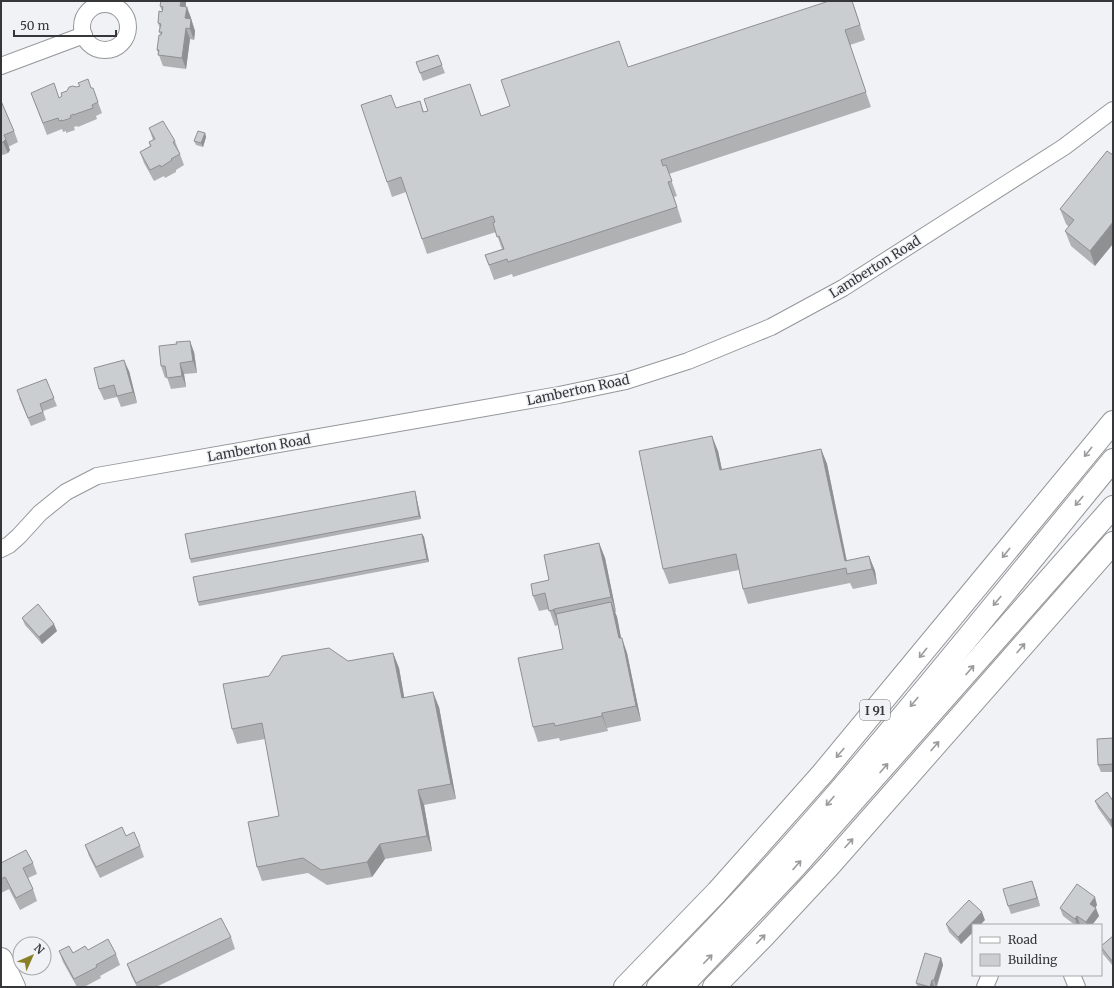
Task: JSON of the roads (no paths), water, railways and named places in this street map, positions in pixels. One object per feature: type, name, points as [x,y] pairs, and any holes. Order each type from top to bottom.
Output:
[{"type":"main road","name":"I 91","points":[[625,987],[717,892],[822,774],[1113,422]]},
{"type":"main road","points":[[658,987],[764,876],[848,781],[1113,460]]},
{"type":"main road","points":[[681,987],[794,868],[1113,507]]},
{"type":"main road","points":[[714,987],[764,936],[835,859],[1113,544]]},
{"type":"main road","points":[[1,959],[14,987]]},
{"type":"street","points":[[1,66],[84,35]]},
{"type":"street","name":"Lamberton Road","points":[[1,548],[19,536],[40,513],[66,492],[97,476],[559,396],[626,381],[688,361],[771,327],[843,288],[1064,147],[1113,110]]},
{"type":"street","points":[[985,987],[990,976]]},
{"type":"street","points":[[1072,976],[1077,987]]}]
